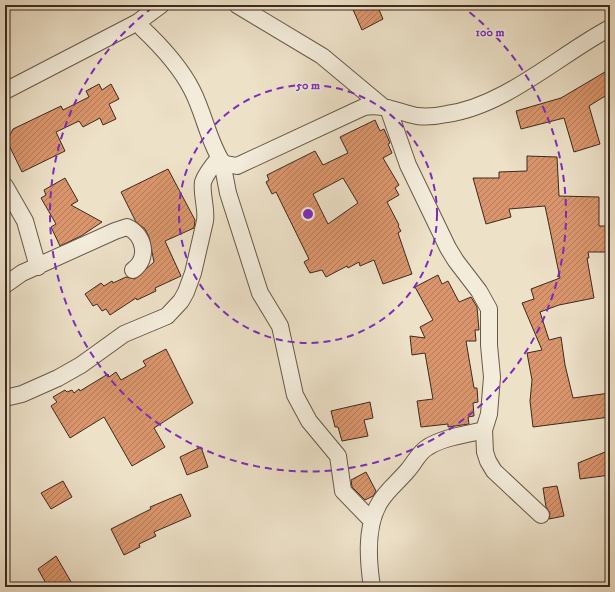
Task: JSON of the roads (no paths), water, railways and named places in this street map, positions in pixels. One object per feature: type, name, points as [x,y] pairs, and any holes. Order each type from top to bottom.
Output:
[{"type":"street","points":[[140,25],[144,5]]},
{"type":"street","points":[[5,91],[140,25],[161,5]]},
{"type":"street","points":[[238,5],[322,56],[385,107],[408,165],[448,248],[479,291],[489,309],[489,346],[492,377],[489,414],[484,430],[485,452],[494,471],[541,515]]},
{"type":"street","points":[[140,25],[157,42],[186,80],[192,91],[220,160],[228,193],[260,293],[280,326],[295,396],[312,425],[338,456],[344,491],[372,521]]},
{"type":"street","points":[[220,160],[229,165],[244,163],[364,107],[385,107],[418,116],[447,114],[474,109],[542,71],[610,28]]},
{"type":"street","points":[[5,398],[22,394],[58,378],[124,334],[160,320],[174,309],[186,292],[193,272],[205,221],[206,213],[203,183],[220,160]]},
{"type":"street","points":[[5,186],[27,226],[30,244],[38,267]]},
{"type":"street","points":[[5,284],[22,274],[115,231],[127,227],[137,234],[144,247],[141,262],[133,270]]},
{"type":"street","points":[[372,587],[370,531],[372,521],[381,500],[409,469],[421,452],[438,442],[484,430]]}]
